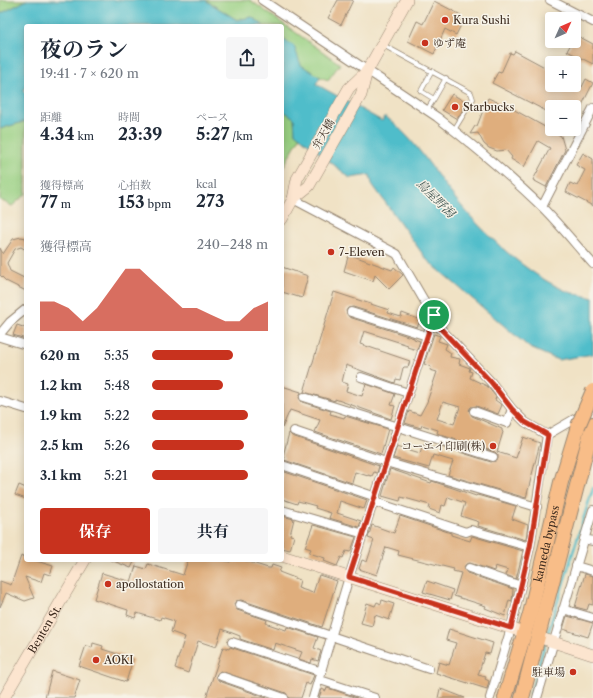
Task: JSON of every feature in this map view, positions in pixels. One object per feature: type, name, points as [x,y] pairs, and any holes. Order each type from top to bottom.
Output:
[{"type":"highway","name":"kameda bypass","points":[[522,698],[587,426],[593,391]]},
{"type":"highway","name":"kameda bypass","points":[[505,698],[530,614],[561,482],[587,426]]},
{"type":"street","points":[[262,0],[427,110],[482,152],[542,207],[593,264]]},
{"type":"street","points":[[367,71],[407,0]]},
{"type":"street","points":[[550,0],[593,22]]},
{"type":"street","name":"弁天橋","points":[[293,199],[297,179],[349,88],[367,71]]},
{"type":"street","name":"弁天橋","points":[[293,199],[309,186],[361,96],[367,71]]},
{"type":"street","points":[[542,207],[593,108]]},
{"type":"street","points":[[284,215],[293,199],[397,254],[434,315],[440,328],[491,382],[512,409],[525,422],[548,435]]},
{"type":"street","points":[[0,334],[10,322],[24,312]]},
{"type":"street","points":[[351,312],[426,336]]},
{"type":"street","points":[[314,698],[349,577],[386,462],[399,427],[408,393],[434,315]]},
{"type":"street","points":[[0,337],[24,344]]},
{"type":"street","points":[[363,380],[408,393]]},
{"type":"street","points":[[304,397],[493,457]]},
{"type":"street","points":[[0,401],[24,408]]},
{"type":"street","points":[[548,435],[593,408]]},
{"type":"street","points":[[474,411],[507,423],[512,409]]},
{"type":"street","points":[[294,431],[386,462],[537,507]]},
{"type":"street","points":[[490,698],[513,629],[530,547],[548,435]]},
{"type":"street","points":[[284,467],[466,532],[471,530],[530,547]]},
{"type":"street","points":[[537,698],[549,641],[564,609],[593,510]]},
{"type":"street","points":[[284,511],[364,534]]},
{"type":"street","points":[[584,538],[593,541]]},
{"type":"street","points":[[284,557],[513,629]]},
{"type":"street","name":"Benten St.","points":[[4,698],[84,562]]},
{"type":"street","points":[[576,566],[593,571]]},
{"type":"street","points":[[469,568],[521,586]]},
{"type":"street","points":[[239,605],[429,669]]},
{"type":"street","points":[[564,609],[593,618]]},
{"type":"street","points":[[549,641],[593,655]]},
{"type":"street","points":[[232,642],[375,698]]},
{"type":"street","points":[[221,676],[284,698]]},
{"type":"lane","points":[[382,45],[446,78],[471,93],[473,99],[454,130]]},
{"type":"lane","points":[[432,71],[421,92],[434,99]]},
{"type":"lane","points":[[427,110],[446,78]]},
{"type":"green space","points":[[0,0],[27,0],[0,14]]},
{"type":"green space","points":[[205,0],[250,0],[284,24],[261,24],[252,17],[237,20]]},
{"type":"green space","points":[[284,24],[340,64],[328,80],[305,69],[297,59],[293,48],[284,40]]},
{"type":"green space","points":[[284,111],[294,118],[295,133],[300,137],[284,165]]},
{"type":"green space","points":[[24,122],[24,196],[12,206],[0,200],[0,129]]},
{"type":"water","points":[[27,0],[205,0],[237,20],[252,17],[261,24],[24,24],[24,122],[0,129],[0,14]]},
{"type":"water","name":"鳥屋野潟","points":[[284,40],[294,46],[301,65],[320,77],[316,84],[382,121],[385,116],[394,123],[417,148],[456,199],[483,230],[514,258],[547,281],[564,290],[593,298],[593,354],[558,360],[530,348],[427,260],[372,184],[370,175],[350,178],[295,133],[294,118],[284,111]]},
{"type":"building","points":[[338,0],[353,0],[341,25],[328,18]]},
{"type":"building","points":[[434,1],[461,15],[459,19],[463,21],[456,35],[445,29],[434,54],[408,41],[417,21],[423,24]]},
{"type":"building","points":[[581,38],[593,44],[593,64],[581,58],[581,56],[577,56],[567,51],[569,48],[581,48]]},
{"type":"building","points":[[515,51],[545,67],[545,92],[581,92],[581,86],[586,79],[593,83],[581,107],[581,100],[545,100],[545,110],[492,83],[498,72],[501,73],[510,53],[513,54]]},
{"type":"building","name":"Starbucks","points":[[452,94],[467,103],[457,119],[442,110]]},
{"type":"building","points":[[488,98],[511,108],[545,127],[545,136],[561,136],[565,150],[546,187],[533,180],[550,148],[538,141],[524,167],[511,159],[512,157],[506,150],[497,151],[489,148],[484,144],[478,133],[470,134],[475,126],[477,126]]},
{"type":"building","points":[[583,153],[593,159],[593,206],[566,192],[570,183],[577,186],[585,170],[576,165]]},
{"type":"building","points":[[24,238],[24,249],[21,247],[15,249],[7,263],[10,271],[24,278],[24,290],[6,281],[0,275],[0,248],[3,254],[13,239]]},
{"type":"building","points":[[351,255],[392,270],[394,267],[403,275],[389,289],[375,275],[373,281],[344,271],[348,257]]},
{"type":"building","points":[[284,268],[308,276],[302,298],[284,293]]},
{"type":"building","points":[[334,292],[389,310],[388,313],[401,317],[402,313],[421,320],[417,327],[353,307],[348,308],[346,311],[349,317],[420,341],[417,350],[407,347],[408,345],[364,331],[360,344],[410,361],[408,367],[403,368],[400,380],[396,379],[395,383],[346,365],[342,382],[348,384],[346,391],[362,396],[366,384],[395,394],[391,405],[395,406],[391,419],[335,399],[335,401],[304,392]]},
{"type":"building","points":[[17,325],[24,327],[24,338],[13,335]]},
{"type":"building","points":[[434,334],[440,336],[438,341],[447,344],[445,349],[451,353],[450,357],[460,359],[459,364],[470,368],[469,371],[472,372],[470,378],[487,386],[496,397],[495,400],[502,405],[498,414],[476,406],[471,407],[469,410],[472,416],[502,429],[503,432],[497,452],[516,458],[523,437],[540,443],[526,498],[448,475],[453,461],[433,455],[429,468],[393,458],[397,446],[420,453],[423,444],[440,449],[441,446],[491,462],[498,459],[498,455],[495,452],[444,436],[437,433],[438,430],[422,425],[421,428],[405,423],[409,411],[420,415],[427,402],[437,372],[430,370],[431,367],[424,364]],"holes":[[[443,402],[460,407],[454,424],[437,419]]]},
{"type":"building","points":[[284,387],[301,392],[299,398],[302,402],[331,411],[330,414],[344,418],[345,416],[388,429],[381,454],[315,432],[320,420],[290,410],[284,424]]},
{"type":"building","points":[[289,433],[292,436],[379,466],[377,473],[374,472],[372,476],[355,472],[352,483],[284,460],[284,452]]},
{"type":"building","points":[[390,469],[431,483],[432,481],[476,496],[477,495],[516,506],[512,519],[528,525],[526,540],[478,526],[479,522],[461,516],[465,503],[448,497],[445,506],[442,505],[440,513],[429,509],[430,505],[401,497],[400,501],[382,496]]},
{"type":"building","points":[[284,472],[367,500],[364,509],[340,501],[337,513],[361,521],[359,527],[329,518],[331,513],[315,508],[316,506],[298,501],[297,504],[284,500]]},
{"type":"building","points":[[19,485],[24,487],[24,498],[15,495]]},
{"type":"building","points":[[284,516],[294,519],[290,535],[294,536],[290,550],[284,548]]},
{"type":"building","points":[[400,516],[470,541],[472,536],[523,551],[516,579],[506,575],[508,570],[495,566],[494,571],[470,563],[466,564],[464,567],[467,573],[513,589],[512,601],[509,600],[505,616],[485,608],[486,606],[454,596],[461,573],[453,571],[454,569],[398,555],[399,551],[386,547],[377,575],[359,569],[362,560],[367,562],[374,540],[368,538],[372,525],[394,533]]},
{"type":"building","points":[[313,525],[356,537],[350,552],[346,551],[343,558],[341,557],[337,566],[324,561],[325,558],[309,553],[311,549],[305,547]]},
{"type":"building","points":[[21,556],[24,557],[24,562],[40,562],[53,566],[50,575],[44,573],[41,582],[25,577],[34,598],[25,601],[6,593],[0,607],[0,581],[11,585]]},
{"type":"building","points":[[116,562],[134,562],[131,568]]},
{"type":"building","points":[[187,562],[249,562],[268,568],[271,568],[272,565],[281,568],[279,572],[300,580],[298,588],[313,593],[319,575],[337,581],[322,627],[241,600],[236,601],[234,604],[237,610],[267,620],[266,623],[268,624],[286,630],[287,627],[318,637],[314,648],[321,651],[318,661],[312,659],[311,663],[299,659],[302,652],[275,643],[273,650],[240,639],[240,636],[222,629],[216,647],[198,641],[188,673],[175,668],[185,637],[171,632],[174,621],[161,617],[160,620],[137,613],[135,618],[127,615],[128,610],[94,599],[102,573],[131,582],[136,566],[146,569],[148,564],[183,575]]},
{"type":"building","points":[[585,574],[593,576],[593,605],[589,604],[587,610],[575,607]]},
{"type":"building","points":[[427,581],[453,590],[450,600],[423,592]]},
{"type":"building","points":[[382,600],[394,604],[389,620],[375,615],[372,626],[361,623],[367,603],[375,606],[377,602],[381,604]]},
{"type":"building","points":[[567,616],[593,623],[588,637],[563,629]]},
{"type":"building","points":[[449,629],[493,643],[490,654],[485,653],[478,675],[486,677],[485,679],[489,681],[487,689],[436,673],[439,662],[449,665],[456,643],[446,640]]},
{"type":"building","points":[[93,643],[103,646],[102,649],[133,659],[126,682],[79,666],[86,645],[92,648]]},
{"type":"building","points":[[223,647],[229,649],[230,647],[314,675],[310,685],[306,683],[301,698],[289,698],[286,693],[220,671],[216,675],[219,681],[267,698],[206,698]]},
{"type":"building","points":[[52,671],[80,680],[74,698],[45,698]]},
{"type":"building","points":[[327,688],[357,698],[319,698],[322,689],[326,691]]},
{"type":"building","points":[[440,689],[447,691],[465,698],[438,698]]},
{"type":"waterway","points":[[547,636],[593,488]]},
{"type":"waterway","points":[[530,696],[545,643]]},
{"type":"place","name":"Kura Sushi","points":[[445,20]]},
{"type":"place","name":"ゆず庵","points":[[425,43]]},
{"type":"place","name":"Starbucks","points":[[455,107]]},
{"type":"place","name":"7-Eleven","points":[[331,252]]},
{"type":"place","name":"コーエイ印刷(株)","points":[[493,446]]},
{"type":"place","name":"apollostation","points":[[108,584]]},
{"type":"place","name":"AOKI","points":[[96,660]]},
{"type":"place","name":"駐車場","points":[[573,672]]},
{"type":"route","points":[[434,315],[440,328],[491,382],[512,409],[525,422],[548,435],[530,547],[511,628],[349,577],[375,502],[386,462],[399,427],[408,393],[434,315]]}]
